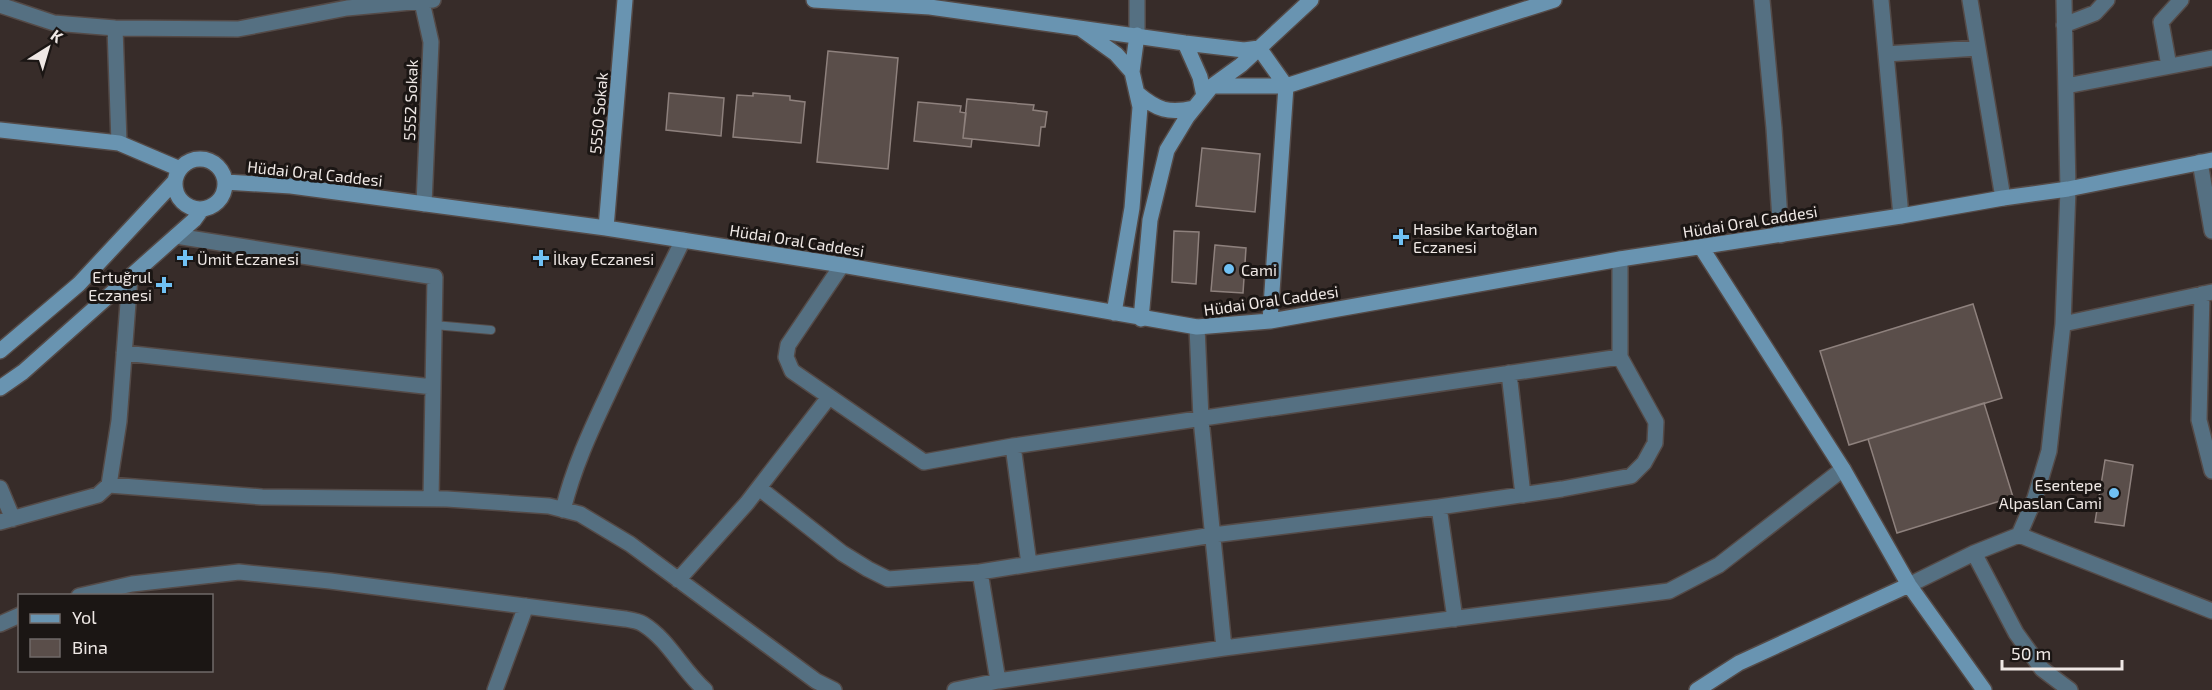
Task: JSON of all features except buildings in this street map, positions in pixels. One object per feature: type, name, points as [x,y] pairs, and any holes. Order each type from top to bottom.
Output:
[{"type":"street","name":"5550 Sokak","points":[[606,228],[625,0]]},
{"type":"street","points":[[814,0],[930,7],[1185,43],[1244,50],[1259,48]]},
{"type":"street","points":[[1114,313],[1132,208],[1140,107],[1132,72],[1137,35],[1137,0]]},
{"type":"street","points":[[1137,93],[1149,104],[1167,111],[1178,112],[1203,96],[1241,65],[1311,0]]},
{"type":"street","points":[[1203,96],[1286,86],[1554,0]]},
{"type":"street","points":[[1762,0],[1781,235]]},
{"type":"street","points":[[1881,0],[1900,216]]},
{"type":"street","points":[[1970,0],[2003,198]]},
{"type":"street","points":[[2019,535],[2035,498],[2049,451],[2063,324],[2068,189],[2064,0]]},
{"type":"street","points":[[2064,25],[2095,13],[2107,0]]},
{"type":"street","points":[[2169,66],[2161,22],[2181,0]]},
{"type":"street","points":[[0,5],[54,23],[115,28],[238,29],[347,8],[425,1]]},
{"type":"street","name":"5552 Sokak","points":[[424,204],[431,42],[425,1]]},
{"type":"street","points":[[1078,27],[1116,54],[1132,72]]},
{"type":"street","points":[[115,28],[119,143]]},
{"type":"street","points":[[1141,319],[1150,220],[1167,150],[1203,96],[1200,77],[1185,43]]},
{"type":"street","points":[[1259,48],[1286,86],[1270,321]]},
{"type":"street","points":[[1886,54],[1978,48]]},
{"type":"street","points":[[2066,86],[2212,58]]},
{"type":"street","points":[[0,130],[119,143],[178,175]]},
{"type":"street","points":[[0,351],[80,284],[178,175],[192,160],[203,159],[215,164],[223,175],[225,182],[220,199],[210,207],[202,209],[185,204],[177,194],[178,175]]},
{"type":"street","name":"Hüdai Oral Caddesi","points":[[225,182],[291,186],[606,228],[842,265],[1197,327],[1270,321],[1620,260],[2068,189],[2206,161]]},
{"type":"street","points":[[2206,161],[2212,231]]},
{"type":"street","points":[[0,388],[23,372],[194,220],[202,209]]},
{"type":"street","points":[[176,236],[435,277],[431,499]]},
{"type":"street","points":[[563,510],[570,481],[588,437],[683,240]]},
{"type":"street","points":[[1701,247],[1843,469],[1909,585],[1984,690]]},
{"type":"street","points":[[759,488],[842,553],[888,579],[980,572],[1213,534],[1439,507],[1631,476],[1644,463],[1655,443],[1656,422],[1620,357],[1620,260]]},
{"type":"street","points":[[842,265],[788,345],[786,357],[792,371],[924,462],[1013,446],[1620,357]]},
{"type":"street","points":[[0,488],[6,521],[98,495],[109,486],[119,421],[130,277]]},
{"type":"street","points":[[2063,324],[2207,293],[2199,420],[2212,471]]},
{"type":"street","points":[[1197,327],[1201,419],[1224,648]]},
{"type":"street","points":[[124,353],[433,387]]},
{"type":"street","points":[[1509,374],[1523,495]]},
{"type":"street","points":[[678,580],[759,488],[829,397]]},
{"type":"street","points":[[1013,446],[1029,564]]},
{"type":"street","points":[[956,690],[998,681],[1224,648],[1669,591],[1719,565],[1843,469]]},
{"type":"street","points":[[109,486],[262,497],[431,499],[549,506],[580,514],[630,544],[816,681],[834,690]]},
{"type":"street","points":[[1439,507],[1455,619]]},
{"type":"street","points":[[1698,690],[1739,663],[1974,553],[2019,535],[2212,611]]},
{"type":"street","points":[[1974,553],[2016,633],[2042,669],[2070,690]]},
{"type":"street","points":[[88,594],[132,584],[239,572],[330,581],[641,622],[658,636],[705,690]]},
{"type":"street","points":[[980,572],[998,681]]},
{"type":"street","points":[[495,690],[526,606]]},
{"type":"street","points":[[0,624],[18,616]]},
{"type":"street","points":[[1698,690],[1705,690]]},
{"type":"lane","points":[[434,325],[491,330]]},
{"type":"place","name":"Hasibe Kartoğlan Eczanesi","points":[[1401,237]]},
{"type":"place","name":"Ümit Eczanesi","points":[[185,258]]},
{"type":"place","name":"İlkay Eczanesi","points":[[541,258]]},
{"type":"place","name":"Cami","points":[[1229,269]]},
{"type":"place","name":"Ertuğrul Eczanesi","points":[[164,285]]},
{"type":"place","name":"Esentepe Alpaslan Cami","points":[[2114,493]]}]
